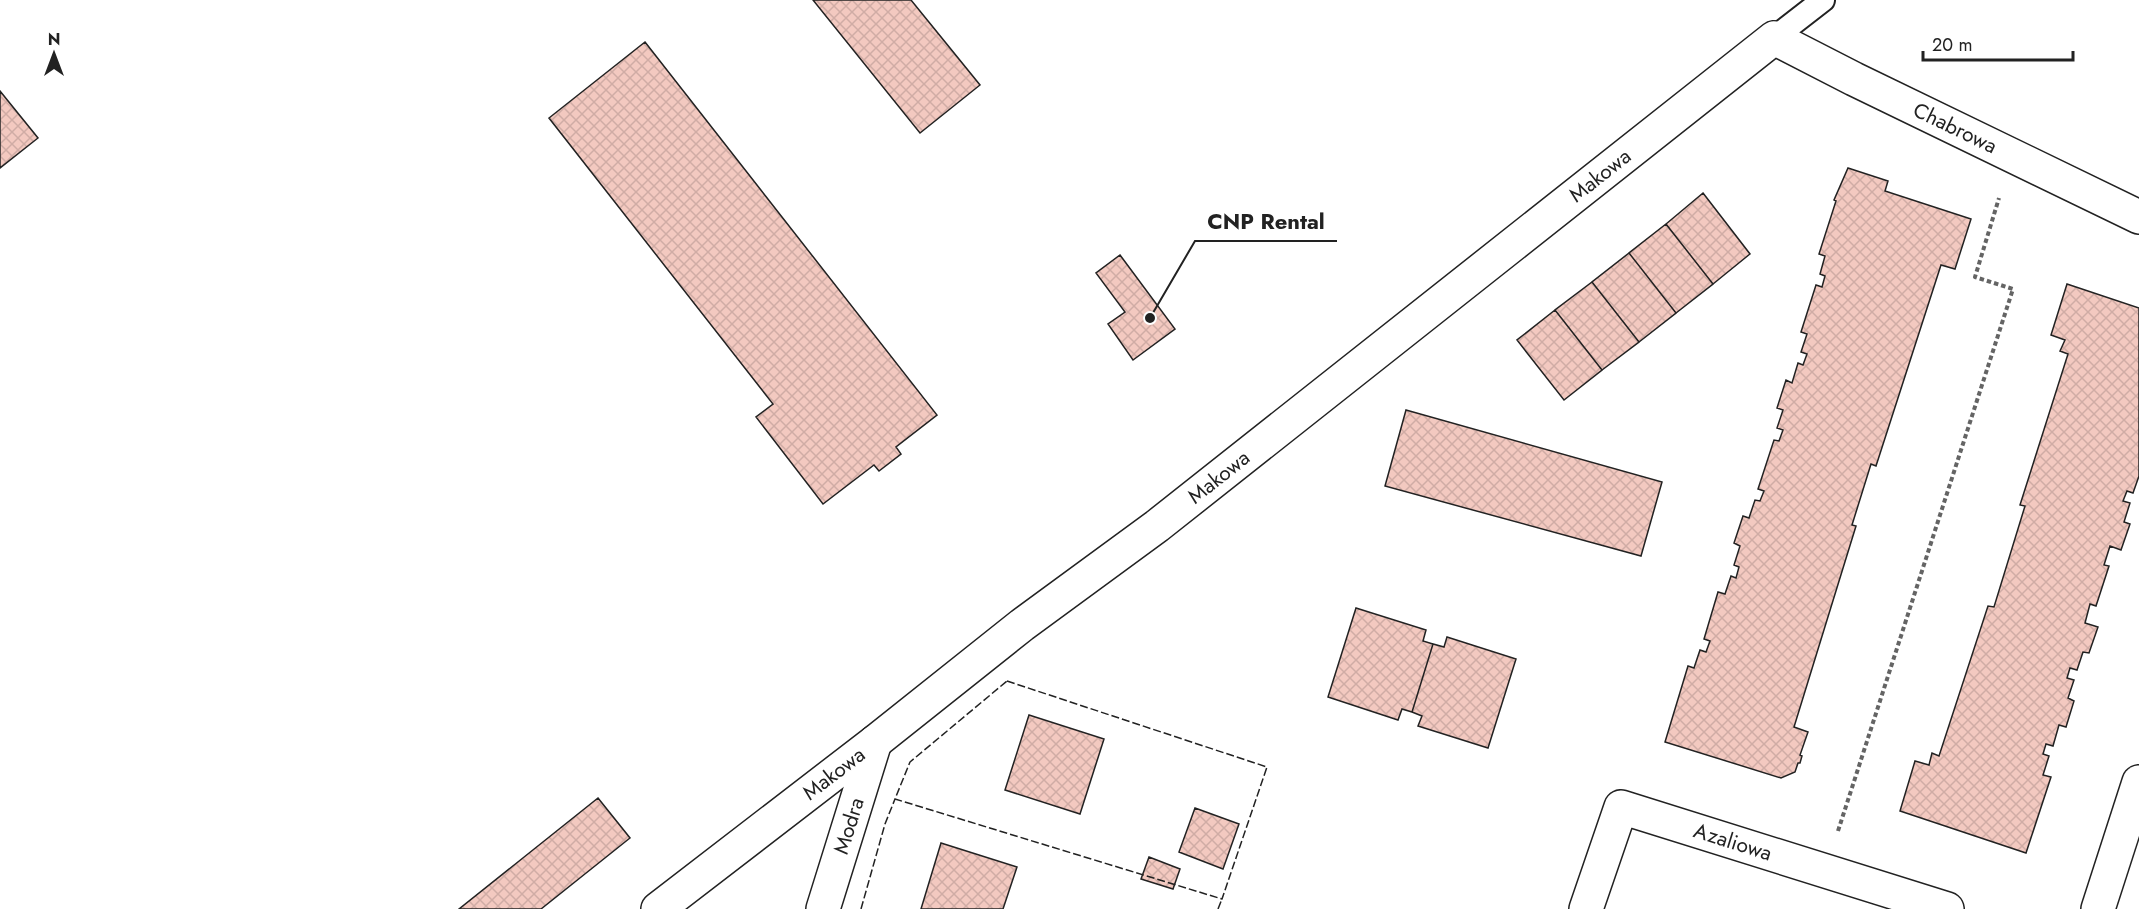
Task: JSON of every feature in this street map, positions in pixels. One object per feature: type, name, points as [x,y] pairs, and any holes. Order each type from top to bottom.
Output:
[{"type":"street","name":"Chabrowa","points":[[1774,38],[2139,217]]},
{"type":"street","name":"Makowa","points":[[658,909],[875,742],[1022,625],[1157,526],[1774,38]]},
{"type":"street","name":"Modra","points":[[823,909],[875,742]]},
{"type":"street","points":[[2098,909],[2139,782]]},
{"type":"street","name":"Azaliowa","points":[[1586,909],[1621,807],[1947,909]]},
{"type":"lane","points":[[1774,38],[1823,0]]},
{"type":"path","points":[[1825,872],[2013,290],[1976,277],[1996,207]]},
{"type":"building","points":[[813,0],[911,0],[980,85],[920,133]]},
{"type":"building","points":[[645,42],[937,415],[896,447],[901,454],[879,471],[874,465],[823,504],[756,417],[773,404],[549,118]]},
{"type":"building","points":[[0,91],[38,138],[0,168]]},
{"type":"building","points":[[1848,168],[1888,181],[1885,191],[1971,219],[1955,269],[1941,265],[1876,466],[1871,464],[1852,525],[1856,526],[1794,727],[1808,732],[1800,755],[1802,756],[1800,763],[1795,772],[1781,778],[1665,742],[1688,666],[1694,668],[1700,650],[1706,652],[1710,641],[1704,639],[1718,592],[1725,594],[1731,576],[1736,578],[1739,567],[1734,565],[1740,546],[1734,543],[1743,516],[1749,518],[1755,500],[1760,501],[1764,491],[1758,489],[1774,440],[1779,441],[1783,430],[1777,428],[1783,410],[1777,408],[1786,380],[1792,383],[1798,363],[1803,365],[1807,354],[1801,352],[1807,334],[1801,332],[1816,285],[1822,287],[1825,276],[1820,274],[1825,256],[1819,254],[1836,201],[1834,200]]},
{"type":"building","points":[[1703,193],[1750,254],[1713,284],[1666,224]]},
{"type":"building","points":[[1666,224],[1713,284],[1676,313],[1629,253]]},
{"type":"building","points":[[1629,253],[1676,313],[1639,342],[1592,282]]},
{"type":"building","points":[[1120,255],[1175,329],[1133,360],[1108,324],[1125,312],[1096,273]]},
{"type":"building","points":[[1592,282],[1639,342],[1602,370],[1555,310]]},
{"type":"building","points":[[2067,284],[2139,308],[2139,476],[2133,493],[2127,491],[2123,501],[2130,503],[2124,522],[2130,524],[2121,550],[2110,546],[2104,565],[2109,566],[2096,606],[2090,604],[2085,623],[2098,627],[2089,653],[2083,652],[2077,670],[2070,668],[2067,678],[2074,680],[2068,698],[2074,701],[2066,727],[2059,725],[2053,746],[2046,744],[2043,754],[2049,756],[2043,775],[2051,777],[2026,853],[1900,811],[1915,761],[1929,765],[1932,753],[1939,756],[1988,606],[1994,607],[2025,506],[2020,505],[2068,354],[2060,351],[2065,340],[2051,335]]},
{"type":"building","points":[[1555,310],[1602,370],[1564,400],[1517,340]]},
{"type":"building","points":[[1406,410],[1662,482],[1641,556],[1385,486]]},
{"type":"building","points":[[1356,608],[1426,630],[1423,641],[1433,644],[1412,712],[1402,709],[1398,720],[1328,697]]},
{"type":"building","points":[[1447,637],[1516,659],[1488,748],[1418,726],[1422,716],[1412,712],[1433,644],[1444,647]]},
{"type":"building","points":[[1029,715],[1104,739],[1080,814],[1005,790]]},
{"type":"building","points":[[598,798],[630,838],[541,909],[459,909]]},
{"type":"building","points":[[1195,808],[1239,824],[1223,869],[1179,852]]},
{"type":"building","points":[[941,843],[1017,867],[1003,909],[921,909]]},
{"type":"building","points":[[1149,857],[1180,869],[1173,889],[1141,879]]},
{"type":"fence","points":[[1007,681],[1267,767],[1222,899],[895,799],[910,762],[1007,681]]},
{"type":"fence","points":[[861,909],[885,824],[895,799]]},
{"type":"fence","points":[[1218,909],[1222,899]]},
{"type":"place","name":"CNP Rental","points":[[1150,318]]}]
